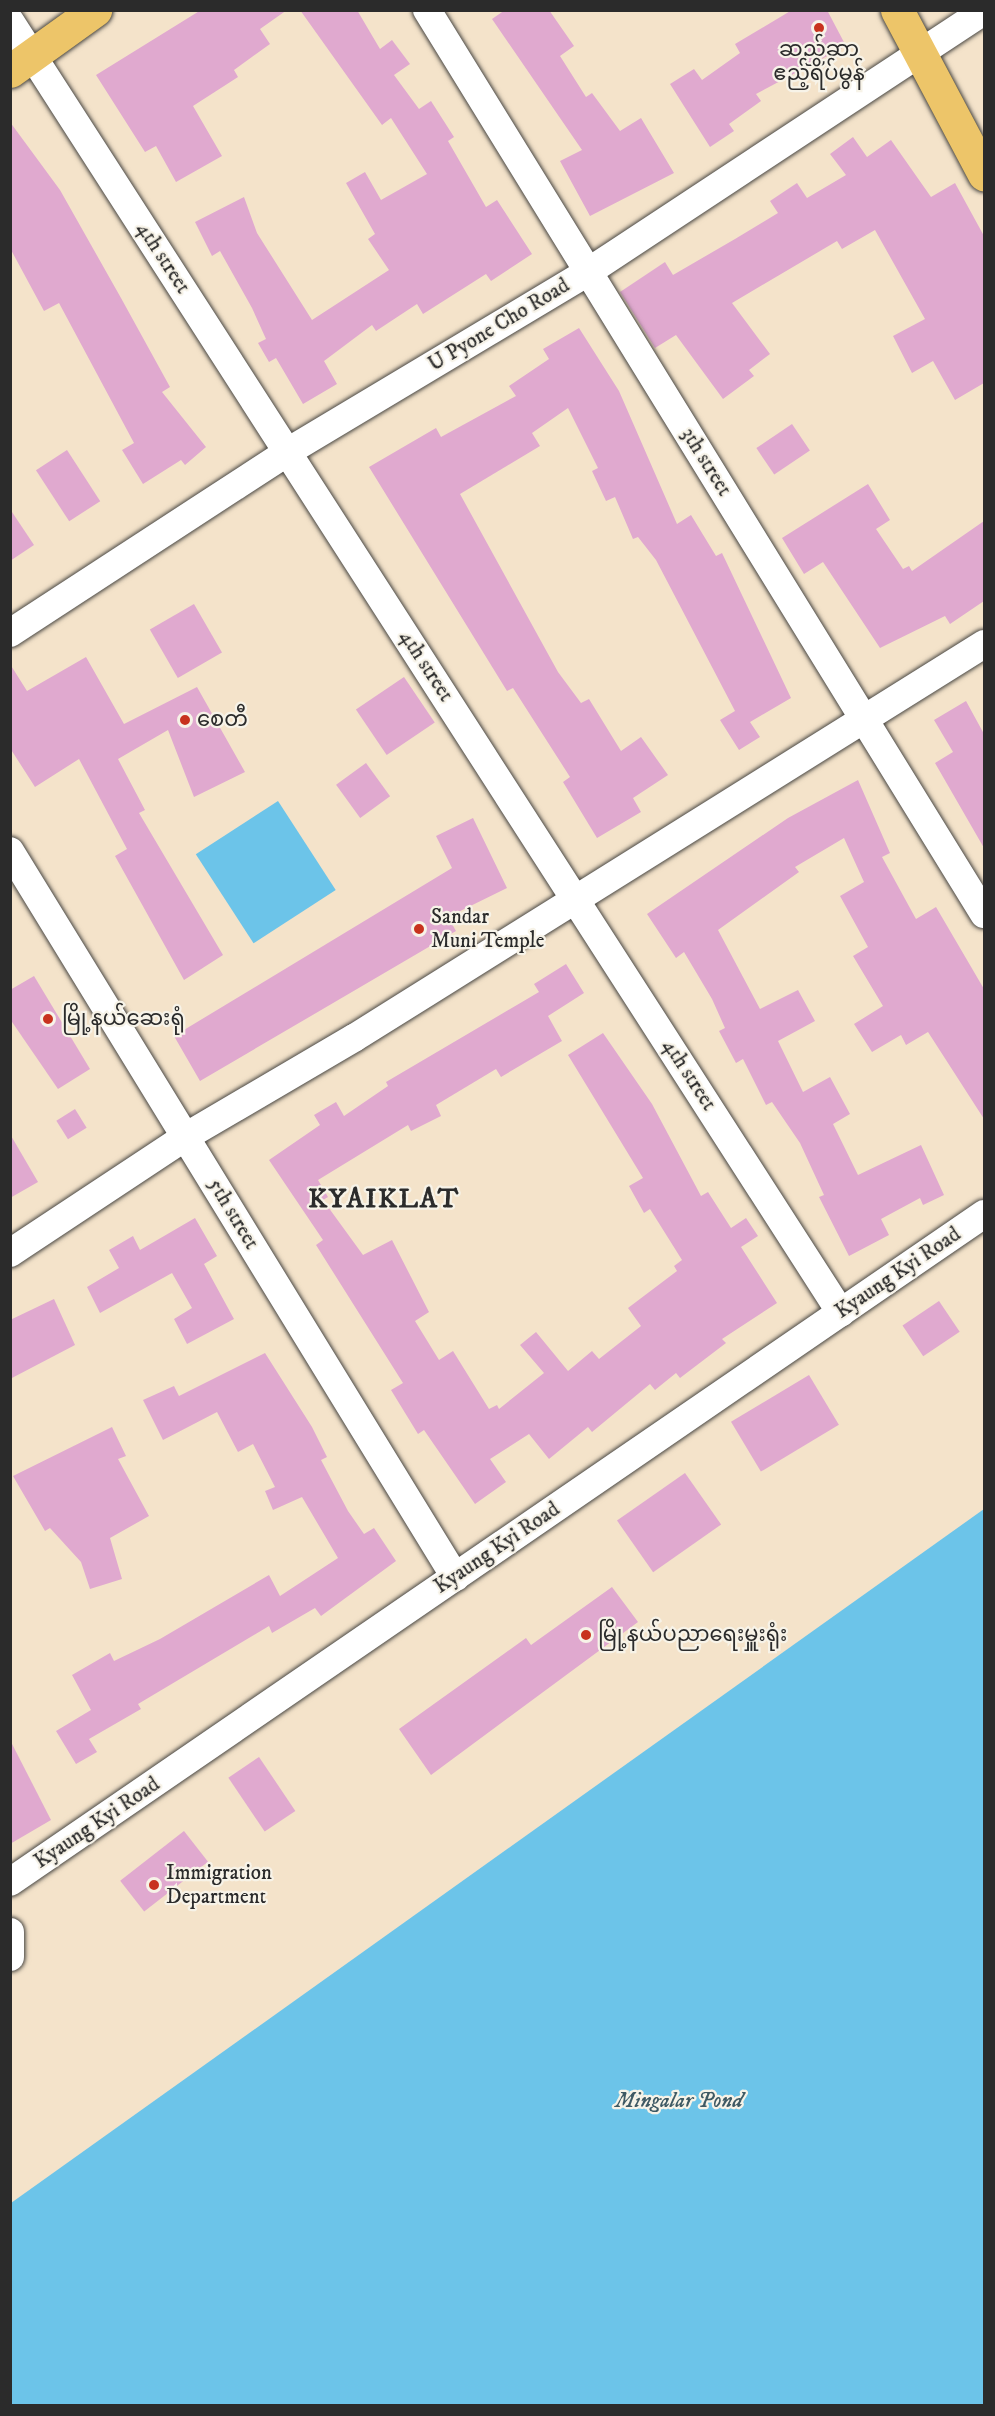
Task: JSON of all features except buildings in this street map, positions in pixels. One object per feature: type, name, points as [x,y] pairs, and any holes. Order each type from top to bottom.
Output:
[{"type":"main road","points":[[21,64],[95,10]]},
{"type":"main road","points":[[897,10],[984,174]]},
{"type":"street","name":"3th street","points":[[427,10],[984,914]]},
{"type":"street","name":"U Pyone Cho Road","points":[[10,633],[289,451],[588,272],[984,11]]},
{"type":"street","name":"4th street","points":[[10,21],[21,64],[289,451],[841,1313]]},
{"type":"street","points":[[10,1253],[186,1137],[354,1038],[574,897],[984,644]]},
{"type":"street","name":"5th street","points":[[10,851],[455,1577]]},
{"type":"street","name":"Kyaung Kyi Road","points":[[10,1882],[984,1214]]},
{"type":"street","points":[[10,1932],[10,1957]]},
{"type":"water","points":[[278,801],[336,890],[254,943],[196,854]]},
{"type":"water","name":"Mingalar Pond","points":[[984,1509],[984,2405],[11,2405],[11,2203]]},
{"type":"place","name":"ဆည်ဆာ ဧည့်ရိပ်မွန်","points":[[819,28]]},
{"type":"place","name":"စေတီ","points":[[185,720]]},
{"type":"place","name":"Sandar Muni Temple","points":[[419,929]]},
{"type":"place","name":"မြို့နယ်ဆေးရုံ","points":[[48,1019]]},
{"type":"place","name":"မြို့နယ်ပညာရေးမှူးရုံး","points":[[586,1635]]},
{"type":"place","name":"Immigration Department","points":[[154,1885]]},
{"type":"district","name":"KYAIKLAT","points":[[384,1200]]}]
